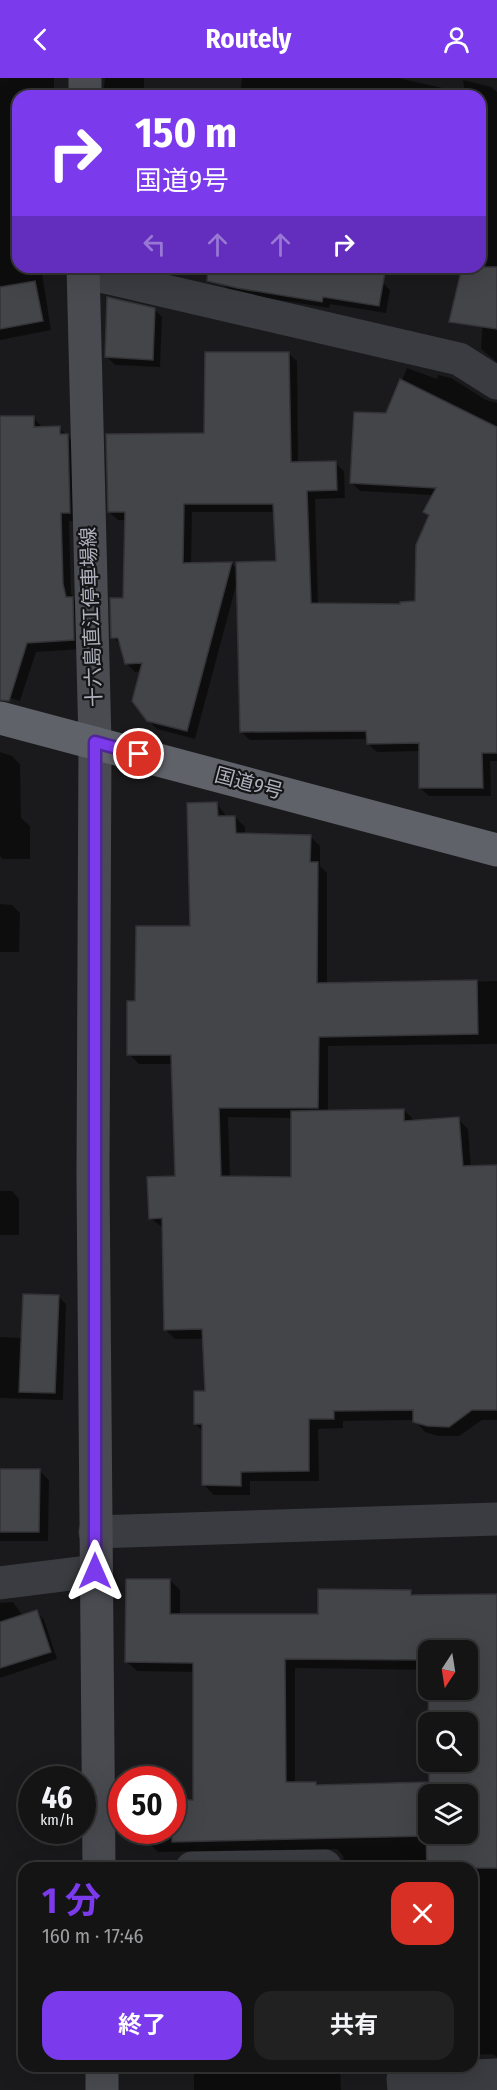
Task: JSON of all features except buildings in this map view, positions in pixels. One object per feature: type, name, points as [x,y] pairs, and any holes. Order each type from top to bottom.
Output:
[{"type":"highway","name":"国道9号","points":[[0,718],[497,850]]},
{"type":"main road","name":"十六島直江停車場線","points":[[83,273],[95,742],[95,1571],[99,1862]]},
{"type":"main road","points":[[102,2072],[102,2090]]},
{"type":"street","points":[[100,273],[459,359],[497,383]]},
{"type":"street","points":[[95,1532],[497,1519]]},
{"type":"street","points":[[0,1582],[95,1571]]},
{"type":"street","points":[[404,2090],[404,2079],[497,2074]]},
{"type":"route","points":[[95,1571],[93,1177],[95,742],[139,754]]}]
